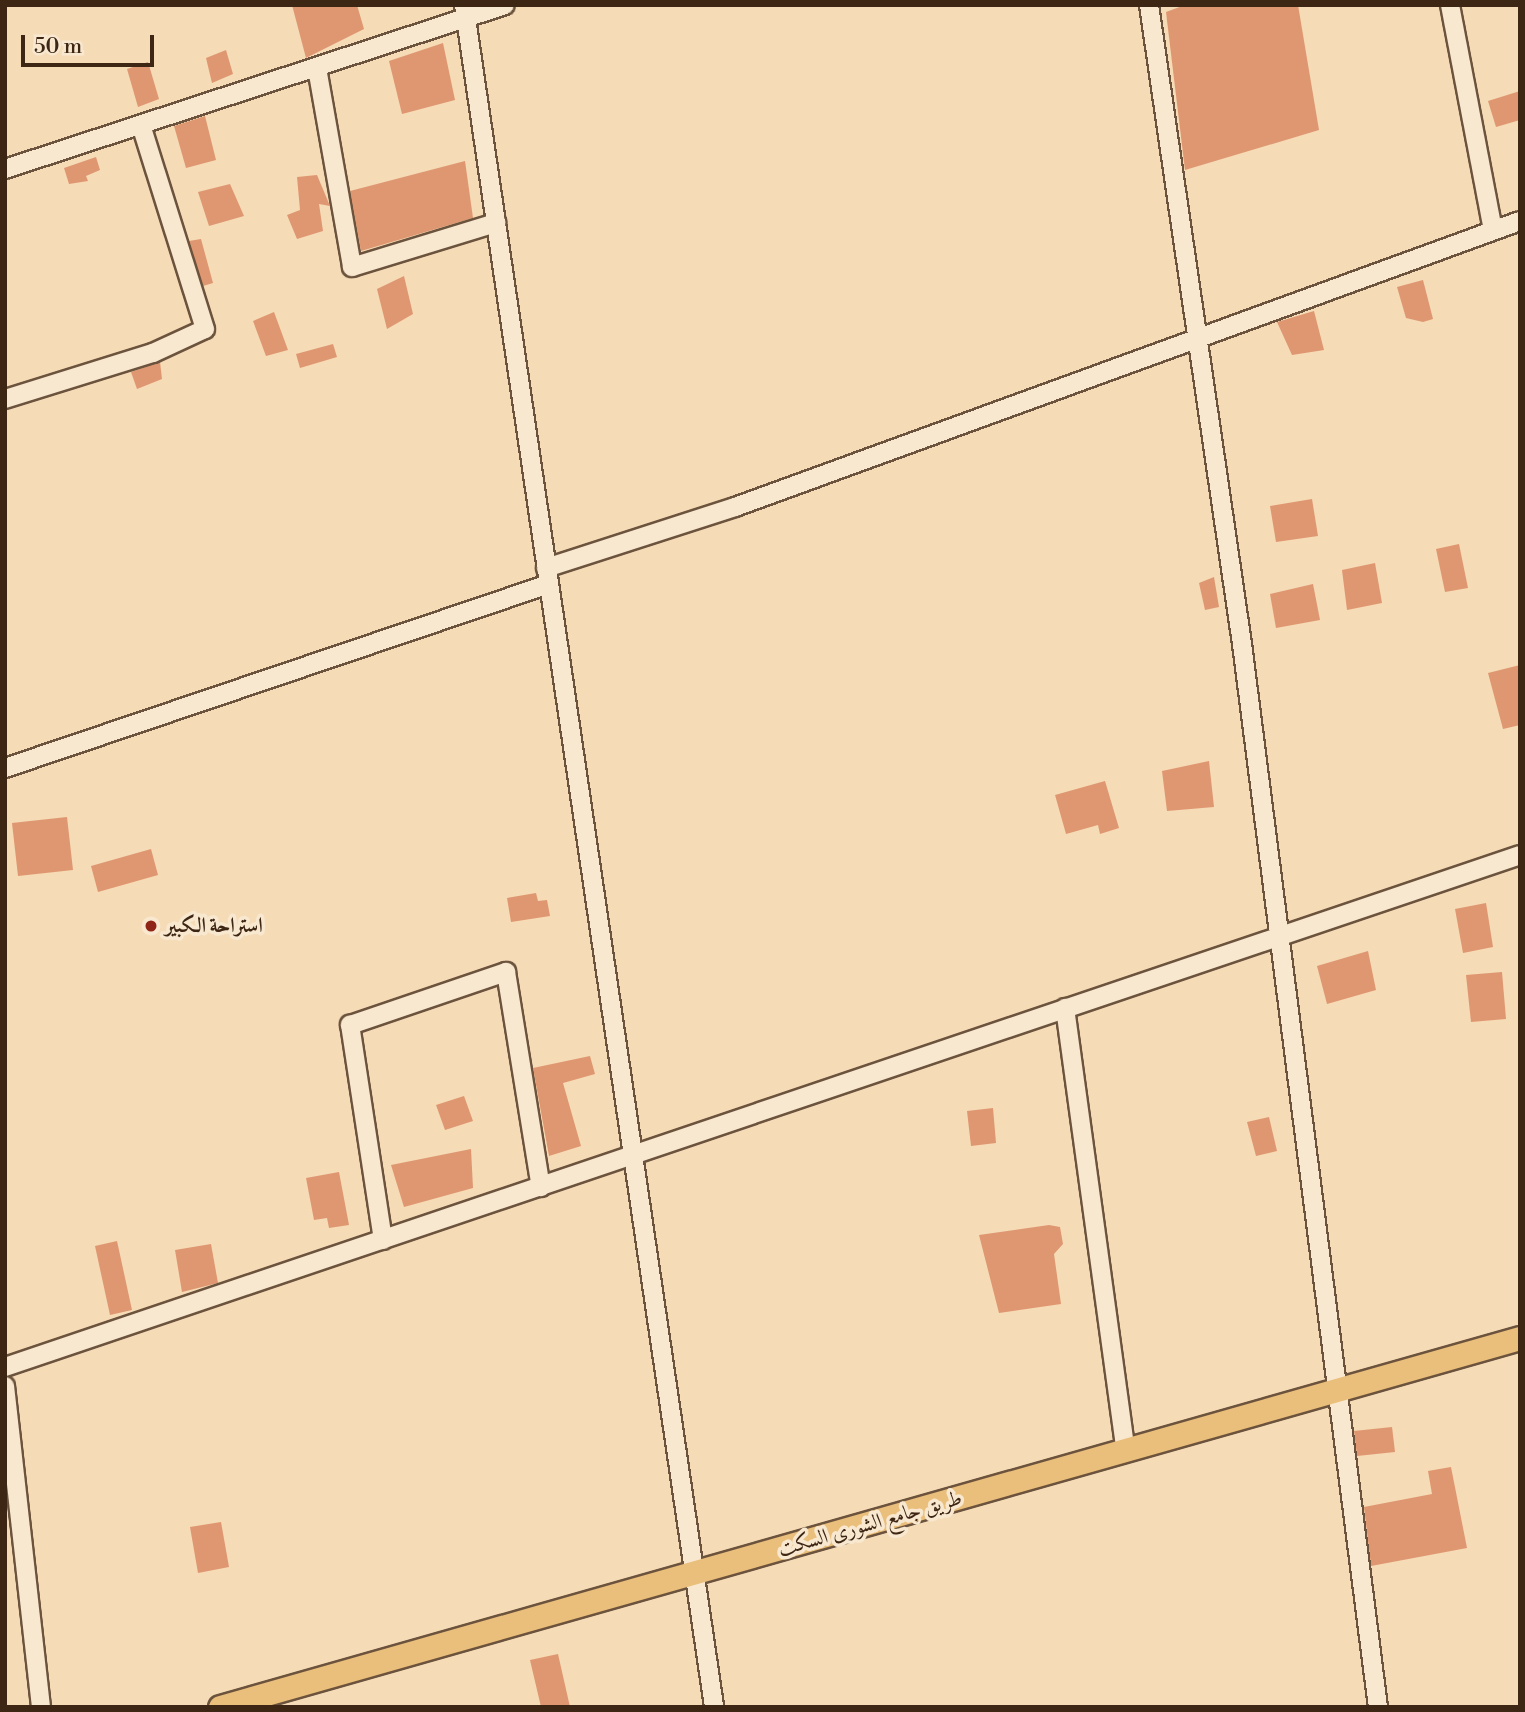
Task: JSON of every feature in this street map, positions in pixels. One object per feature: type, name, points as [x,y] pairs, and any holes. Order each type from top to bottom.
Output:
[{"type":"main road","name":"طريق جامع الشورى السكت","points":[[220,1707],[1334,1394],[1520,1338]]},
{"type":"street","points":[[5,169],[317,68],[465,13],[505,5]]},
{"type":"street","points":[[1149,5],[1280,934],[1334,1394],[1378,1707]]},
{"type":"street","points":[[1450,5],[1493,230]]},
{"type":"street","points":[[465,13],[697,1572],[714,1707]]},
{"type":"street","points":[[317,68],[352,267],[496,223]]},
{"type":"street","points":[[5,398],[153,353],[205,329],[141,125]]},
{"type":"street","points":[[5,768],[548,576],[1196,336],[1520,222]]},
{"type":"street","points":[[5,1367],[1520,855]]},
{"type":"street","points":[[383,1240],[349,1026],[506,972],[541,1187]]},
{"type":"street","points":[[1065,1009],[1113,1393],[1126,1452]]},
{"type":"street","points":[[5,1386],[41,1707]]},
{"type":"building","points":[[292,5],[357,5],[364,29],[306,58]]},
{"type":"building","points":[[1185,5],[1298,5],[1319,130],[1185,170],[1166,12]]},
{"type":"building","points":[[443,43],[455,100],[402,114],[389,61]]},
{"type":"building","points":[[226,50],[233,74],[212,83],[206,58]]},
{"type":"building","points":[[148,62],[159,99],[138,107],[127,69]]},
{"type":"building","points":[[1520,91],[1520,120],[1496,127],[1488,101]]},
{"type":"building","points":[[205,116],[216,160],[186,168],[174,126]]},
{"type":"building","points":[[96,157],[100,170],[86,176],[88,181],[69,184],[64,168]]},
{"type":"building","points":[[465,161],[473,218],[361,251],[350,191]]},
{"type":"building","points":[[317,175],[330,206],[319,204],[323,231],[297,239],[287,215],[300,210],[297,177]]},
{"type":"building","points":[[230,184],[244,216],[209,226],[198,192]]},
{"type":"building","points":[[201,239],[213,283],[203,286],[189,241]]},
{"type":"building","points":[[404,276],[413,314],[387,329],[377,289]]},
{"type":"building","points":[[1423,280],[1433,319],[1423,322],[1406,318],[1397,287]]},
{"type":"building","points":[[1314,311],[1324,350],[1292,355],[1277,322]]},
{"type":"building","points":[[274,312],[288,350],[266,356],[253,321]]},
{"type":"building","points":[[333,344],[337,357],[300,368],[296,354]]},
{"type":"building","points":[[160,362],[162,379],[137,389],[131,372]]},
{"type":"building","points":[[1312,499],[1318,536],[1276,542],[1270,506]]},
{"type":"building","points":[[1459,544],[1468,588],[1445,592],[1436,549]]},
{"type":"building","points":[[1375,563],[1382,603],[1347,610],[1342,570]]},
{"type":"building","points":[[1214,577],[1219,607],[1205,610],[1199,583]]},
{"type":"building","points":[[1313,584],[1320,620],[1276,628],[1270,594]]},
{"type":"building","points":[[1520,665],[1520,725],[1503,729],[1488,673]]},
{"type":"building","points":[[1209,761],[1214,807],[1167,811],[1162,771]]},
{"type":"building","points":[[1105,781],[1119,828],[1100,834],[1098,825],[1066,834],[1055,795]]},
{"type":"building","points":[[67,817],[73,870],[18,876],[12,823]]},
{"type":"building","points":[[151,849],[158,875],[98,892],[91,866]]},
{"type":"building","points":[[536,893],[538,901],[547,900],[550,916],[511,922],[507,898]]},
{"type":"building","points":[[1486,903],[1493,947],[1463,953],[1455,909]]},
{"type":"building","points":[[1368,951],[1376,990],[1327,1004],[1317,966]]},
{"type":"building","points":[[1502,972],[1506,1019],[1471,1022],[1466,975]]},
{"type":"building","points":[[590,1056],[595,1074],[563,1083],[581,1146],[549,1156],[533,1068]]},
{"type":"building","points":[[464,1096],[473,1121],[445,1130],[436,1105]]},
{"type":"building","points":[[993,1108],[996,1143],[971,1146],[967,1111]]},
{"type":"building","points":[[1269,1117],[1277,1151],[1256,1156],[1247,1122]]},
{"type":"building","points":[[471,1149],[473,1188],[404,1207],[391,1165]]},
{"type":"building","points":[[339,1172],[349,1225],[329,1228],[327,1218],[314,1220],[306,1178]]},
{"type":"building","points":[[1049,1225],[1060,1227],[1063,1244],[1054,1254],[1061,1304],[999,1313],[979,1235]]},
{"type":"building","points":[[117,1241],[132,1310],[110,1315],[95,1246]]},
{"type":"building","points":[[211,1244],[218,1283],[182,1292],[175,1250]]},
{"type":"building","points":[[1392,1427],[1395,1452],[1357,1456],[1354,1431]]},
{"type":"building","points":[[1451,1467],[1467,1548],[1371,1566],[1364,1507],[1432,1494],[1428,1471]]},
{"type":"building","points":[[221,1522],[229,1567],[198,1573],[190,1527]]},
{"type":"building","points":[[558,1654],[570,1707],[541,1707],[530,1660]]},
{"type":"place","name":"استراحة الكبير","points":[[151,926]]}]
